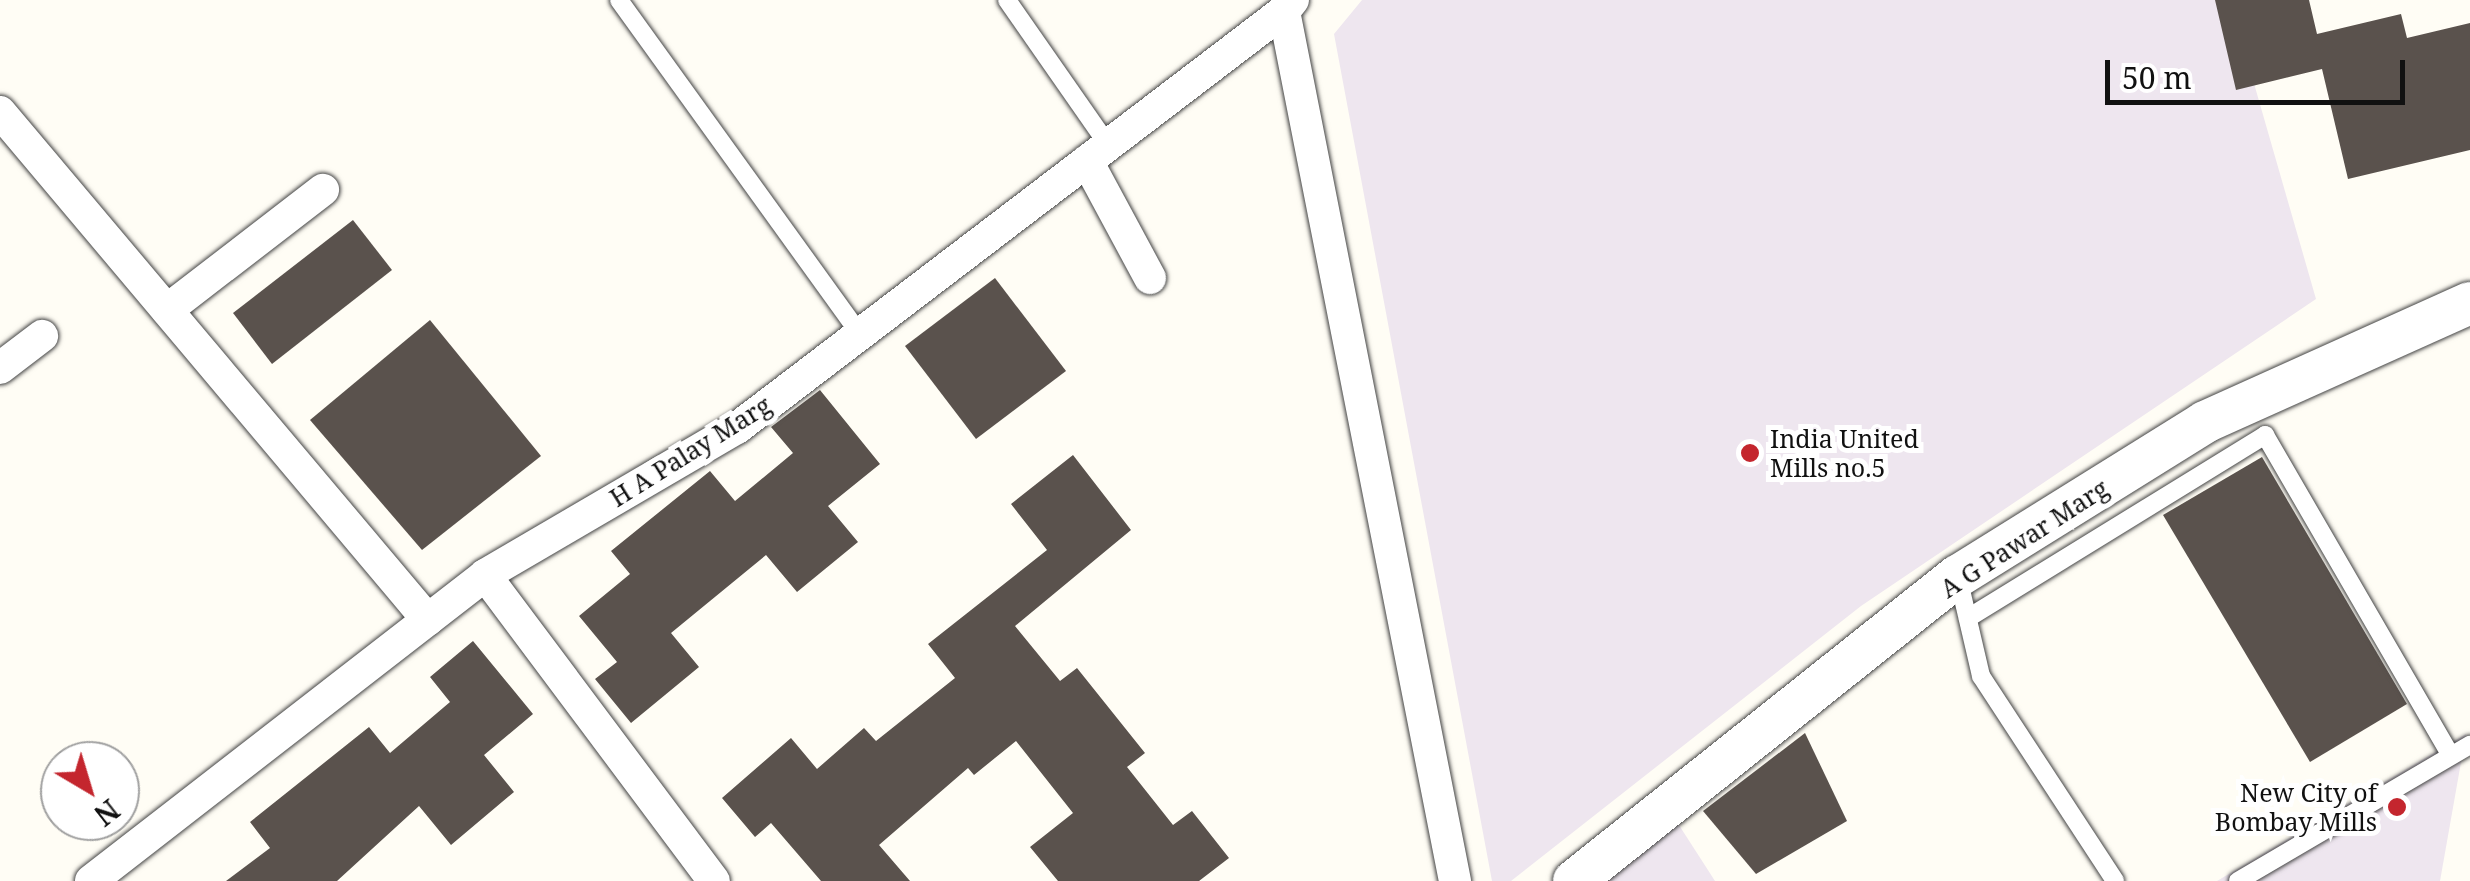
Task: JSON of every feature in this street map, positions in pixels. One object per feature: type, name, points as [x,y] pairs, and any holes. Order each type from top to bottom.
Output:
[{"type":"street","name":"H A Palay Marg","points":[[90,881],[485,576],[737,428],[1288,6]]},
{"type":"street","points":[[1288,6],[1455,881]]},
{"type":"street","points":[[0,112],[428,620]]},
{"type":"street","points":[[1098,153],[1150,278]]},
{"type":"street","points":[[167,310],[323,190]]},
{"type":"street","name":"A G Pawar Marg","points":[[1574,881],[1958,576],[2204,422],[2470,303]]},
{"type":"street","points":[[0,368],[42,336]]},
{"type":"street","points":[[485,576],[714,881]]},
{"type":"lane","points":[[619,0],[860,334]]},
{"type":"lane","points":[[1007,0],[1098,153]]},
{"type":"lane","points":[[1968,618],[2266,435],[2449,752]]},
{"type":"lane","points":[[1958,576],[1981,676],[2114,881]]},
{"type":"lane","points":[[2238,881],[2449,752],[2470,745]]},
{"type":"shaded area","name":"India United Mills no.5","points":[[1362,0],[2230,0],[2316,299],[1861,606],[1511,881],[1492,881],[1334,34]]},
{"type":"shaded area","name":"New City of Bombay Mills","points":[[2466,734],[2440,881],[2217,881]]},
{"type":"shaded area","points":[[1677,822],[1715,881],[1604,881]]},
{"type":"building","points":[[2215,0],[2309,0],[2317,34],[2401,14],[2407,38],[2470,23],[2470,150],[2348,179],[2322,69],[2236,90]]},
{"type":"building","points":[[353,220],[392,270],[272,364],[233,313]]},
{"type":"building","points":[[995,278],[1066,371],[976,439],[905,346]]},
{"type":"building","points":[[430,320],[541,456],[422,550],[310,420]]},
{"type":"building","points":[[820,390],[880,464],[828,506],[858,542],[797,592],[766,555],[671,633],[699,667],[631,723],[595,679],[617,662],[579,616],[630,574],[611,551],[710,471],[735,501],[793,453],[771,427]]},
{"type":"building","points":[[1073,455],[1131,530],[1015,626],[1060,681],[1077,668],[1145,753],[1127,767],[1173,825],[1192,811],[1229,858],[1199,881],[1058,881],[1030,847],[1073,813],[1016,741],[974,775],[968,768],[879,845],[910,881],[821,881],[771,823],[755,837],[722,798],[791,738],[817,769],[864,728],[876,741],[955,678],[928,644],[1047,550],[1011,504]]},
{"type":"building","points":[[2262,457],[2407,704],[2310,762],[2163,515]]},
{"type":"building","points":[[473,641],[533,714],[484,755],[514,792],[451,845],[419,806],[337,881],[226,881],[270,848],[250,822],[369,727],[390,753],[450,702],[430,677]]},
{"type":"building","points":[[1805,733],[1847,821],[1756,874],[1703,811]]},
{"type":"place","name":"India United Mills no.5","points":[[1750,453]]},
{"type":"place","name":"New City of Bombay Mills","points":[[2397,807]]}]
